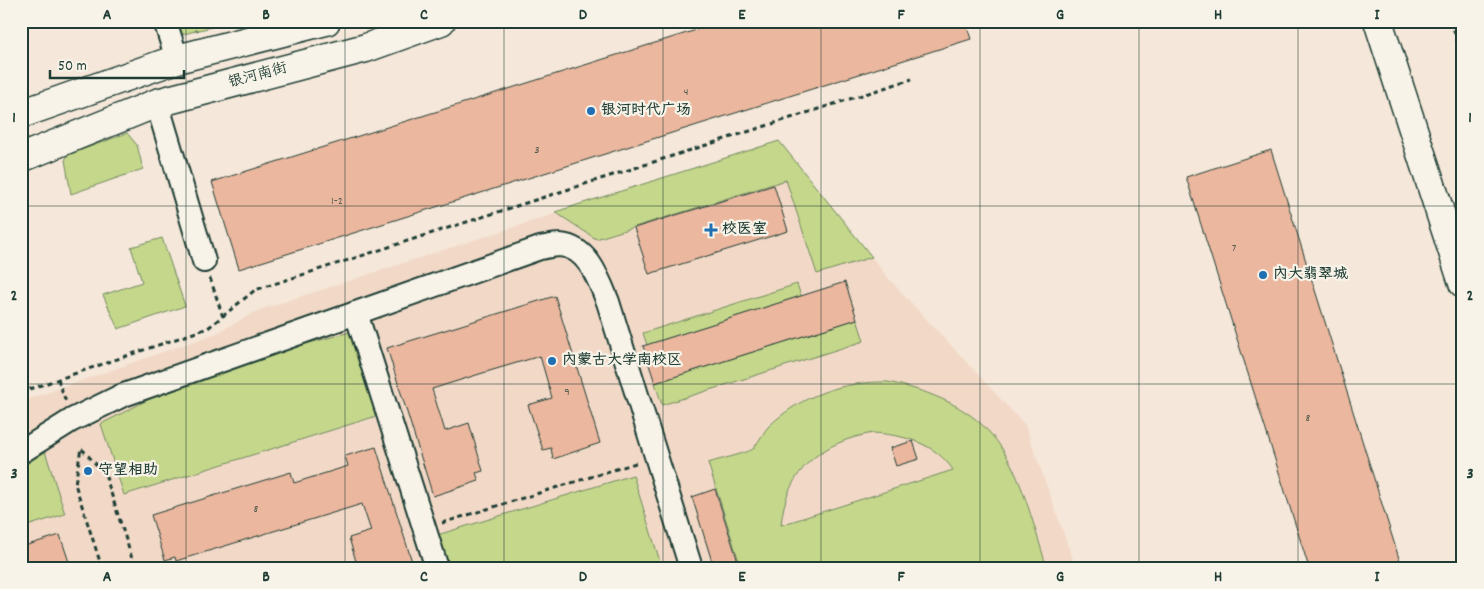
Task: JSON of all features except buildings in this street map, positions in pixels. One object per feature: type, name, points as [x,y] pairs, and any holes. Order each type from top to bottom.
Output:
[{"type":"main road","points":[[21,114],[177,59],[326,21]]},
{"type":"main road","name":"银河南街","points":[[21,158],[157,104],[366,48],[441,21]]},
{"type":"main road","points":[[1378,21],[1463,284]]},
{"type":"lane","points":[[165,21],[177,59]]},
{"type":"lane","points":[[157,104],[204,261]]},
{"type":"lane","points":[[21,452],[72,420],[121,396],[540,248],[560,245],[577,252],[594,268],[608,302],[691,568]]},
{"type":"lane","points":[[356,313],[437,568]]},
{"type":"path","points":[[194,21],[197,31]]},
{"type":"path","points":[[1450,21],[1463,60]]},
{"type":"path","points":[[21,392],[208,328],[255,290],[912,79]]},
{"type":"path","points":[[204,261],[223,317]]},
{"type":"path","points":[[102,568],[75,484],[81,448],[105,474],[135,568]]},
{"type":"path","points":[[424,529],[656,456]]},
{"type":"shaded area","name":"内蒙古大学南校区","points":[[779,141],[889,279],[1025,425],[1076,568],[21,568],[21,402],[217,333],[259,310]]},
{"type":"green space","points":[[175,21],[235,21],[180,35]]},
{"type":"green space","points":[[127,133],[137,145],[143,169],[71,194],[65,160],[68,155]]},
{"type":"green space","points":[[779,141],[872,257],[817,274],[786,180],[596,239],[555,212]]},
{"type":"green space","points":[[162,238],[185,306],[118,329],[103,295],[142,282],[131,247]]},
{"type":"green space","points":[[797,284],[801,296],[647,345],[643,333]]},
{"type":"green space","points":[[857,319],[864,341],[662,405],[655,383]]},
{"type":"green space","points":[[354,331],[380,415],[124,495],[101,424],[161,393],[287,349]]},
{"type":"green space","points":[[871,382],[888,382],[928,393],[959,407],[982,425],[1000,446],[1014,470],[1047,568],[741,568],[708,463],[750,451],[768,427],[794,406],[809,398],[839,387]],"holes":[[[873,433],[907,438],[918,442],[937,453],[953,470],[781,525],[784,505],[790,488],[810,461],[838,443]]]},
{"type":"green space","points":[[45,451],[65,514],[21,528],[21,468]]},
{"type":"green space","points":[[633,475],[662,568],[444,568],[434,536]]},
{"type":"place","name":"银河时代广场","points":[[591,111]]},
{"type":"place","name":"校医室","points":[[711,230]]},
{"type":"place","name":"内大翡翠城","points":[[1263,275]]},
{"type":"place","name":"内蒙古大学南校区","points":[[552,361]]},
{"type":"place","name":"守望相助","points":[[88,471]]}]
